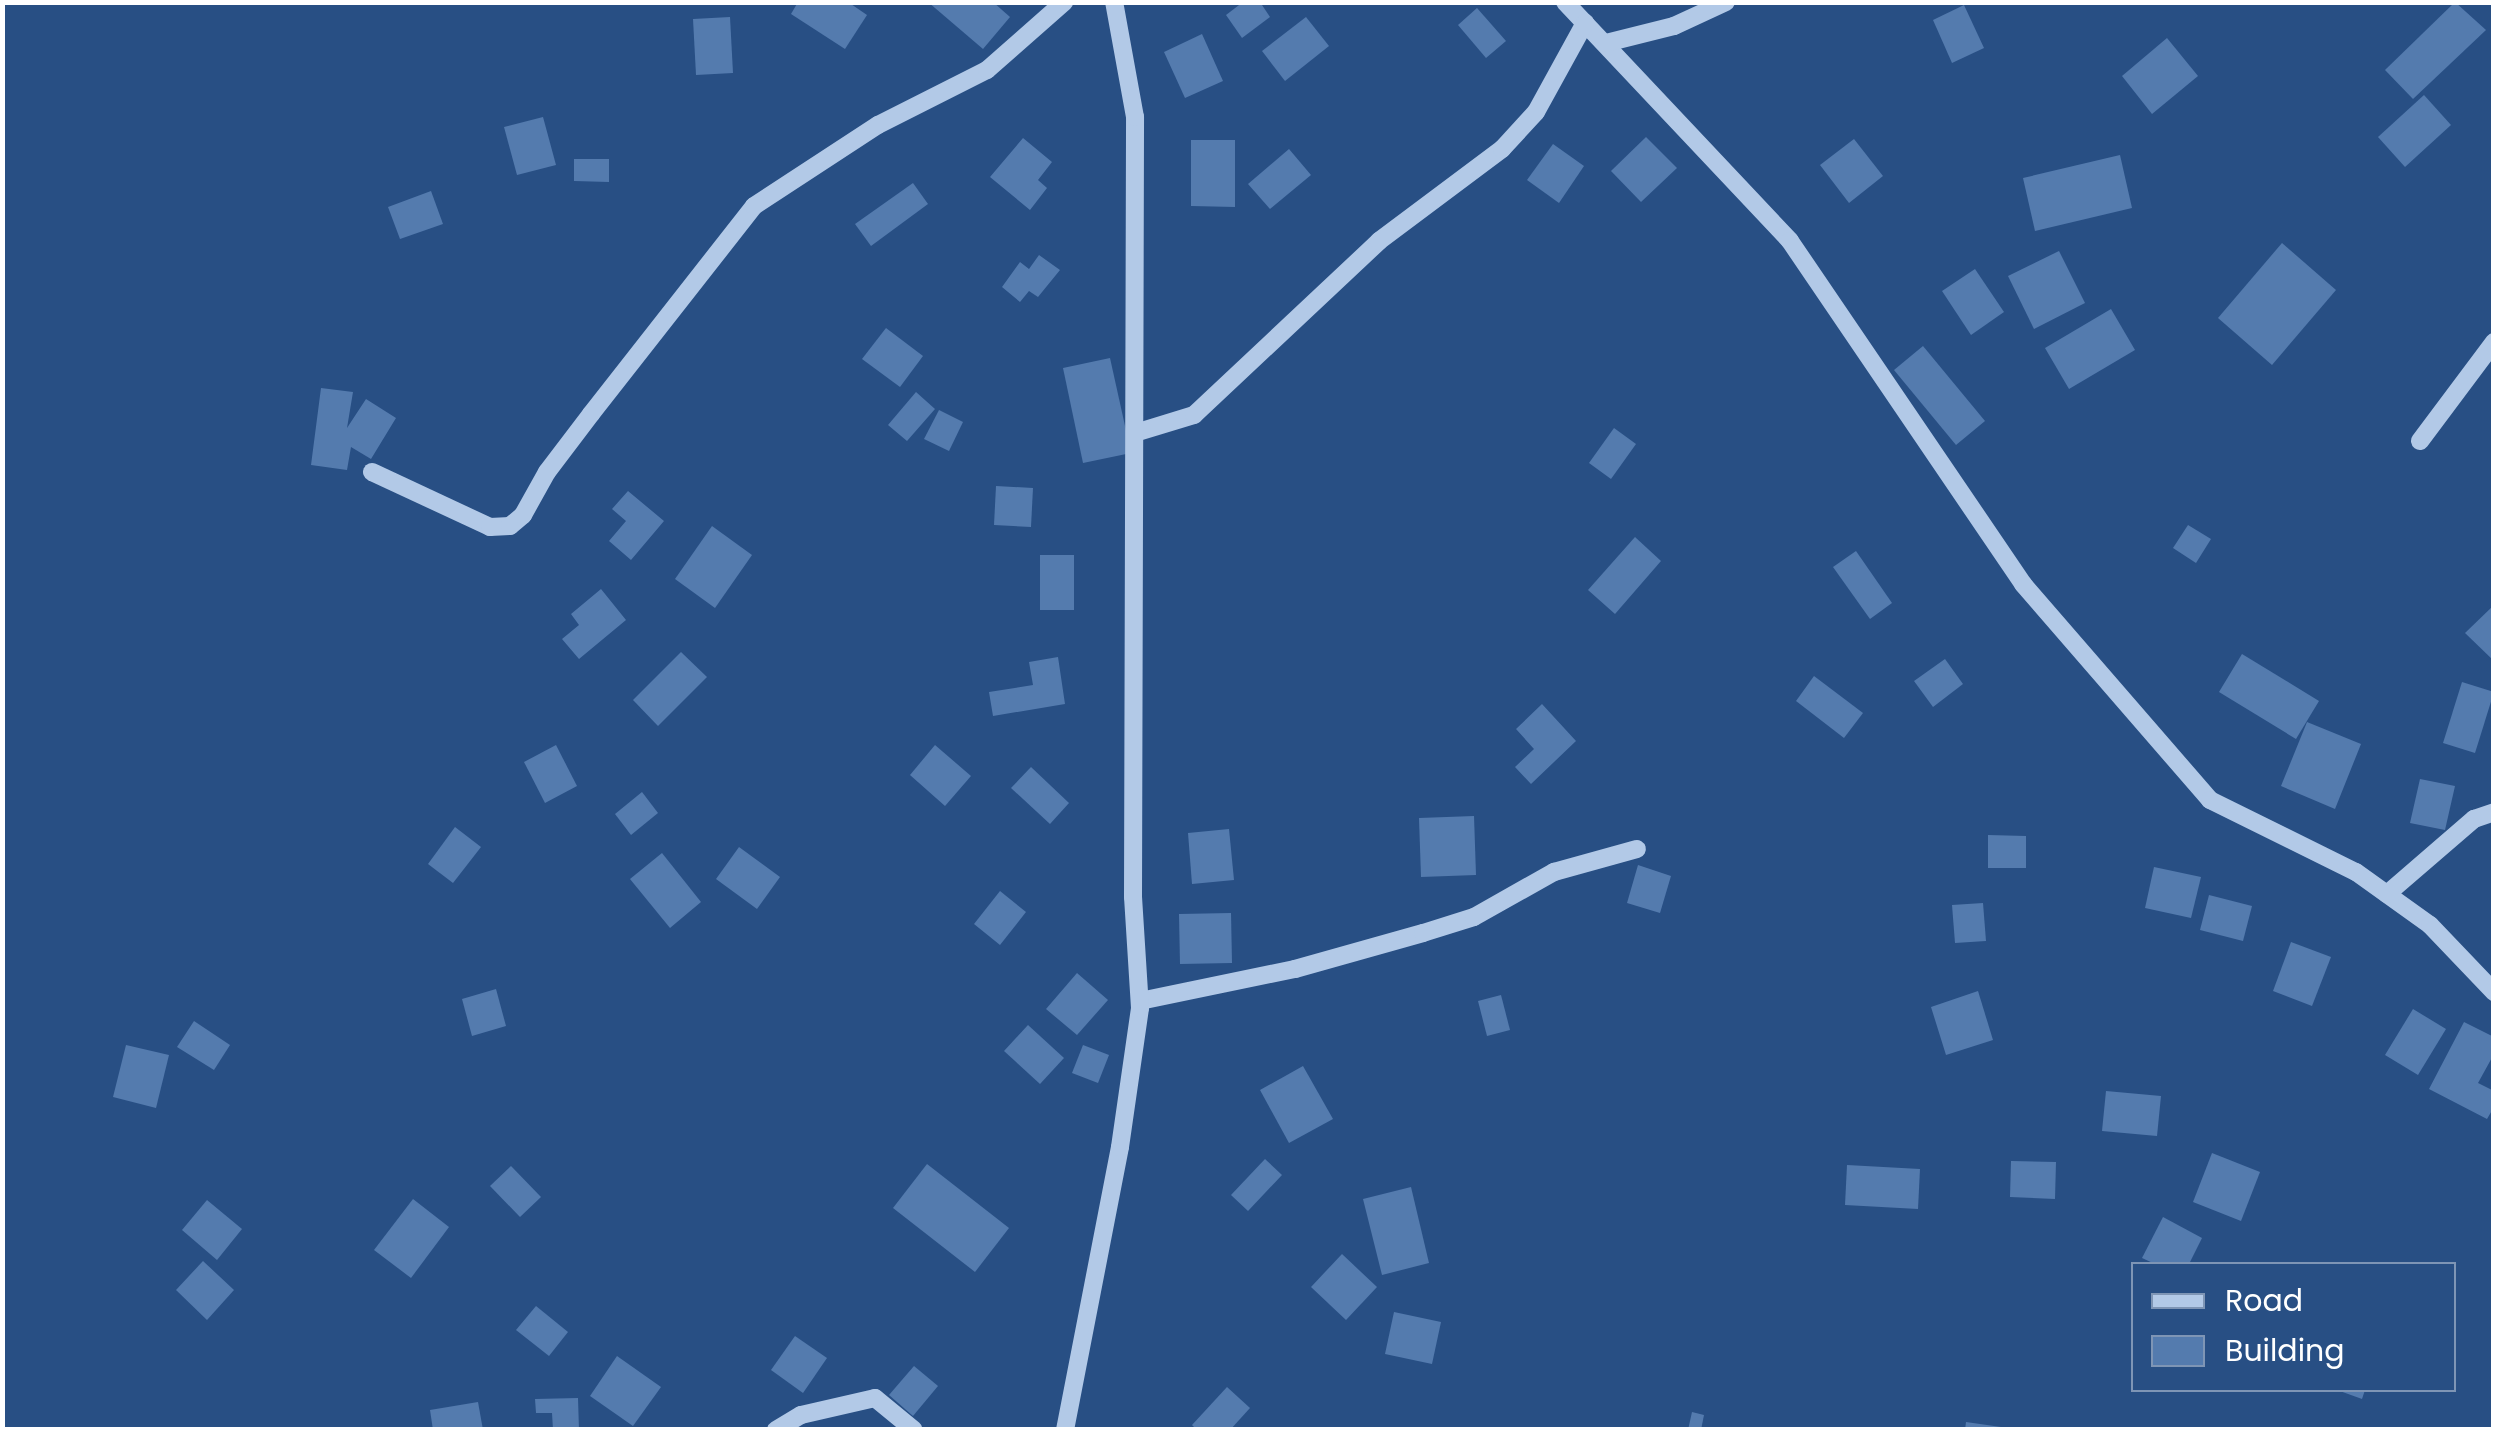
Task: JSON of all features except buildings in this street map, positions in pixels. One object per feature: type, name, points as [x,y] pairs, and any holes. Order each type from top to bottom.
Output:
[{"type":"street","points":[[372,472],[490,528],[510,526],[522,515],[547,472],[590,414],[754,206],[878,125],[987,70],[1064,2]]},
{"type":"street","points":[[1064,1430],[1120,1147],[1140,1000],[1133,897],[1135,117],[1114,2]]},
{"type":"street","points":[[1565,2],[1790,241],[2023,584],[2210,800],[2356,872],[2430,926],[2494,992]]},
{"type":"street","points":[[1606,43],[1674,26],[1726,2]]},
{"type":"street","points":[[1136,433],[1194,416],[1379,241],[1502,149],[1536,112],[1586,23]]},
{"type":"street","points":[[2420,441],[2494,342]]},
{"type":"street","points":[[2387,894],[2474,819],[2494,812]]},
{"type":"street","points":[[1140,1000],[1295,969],[1423,933],[1474,916],[1554,872],[1637,849]]},
{"type":"street","points":[[776,1430],[801,1415],[875,1398],[891,1406],[914,1430]]}]
